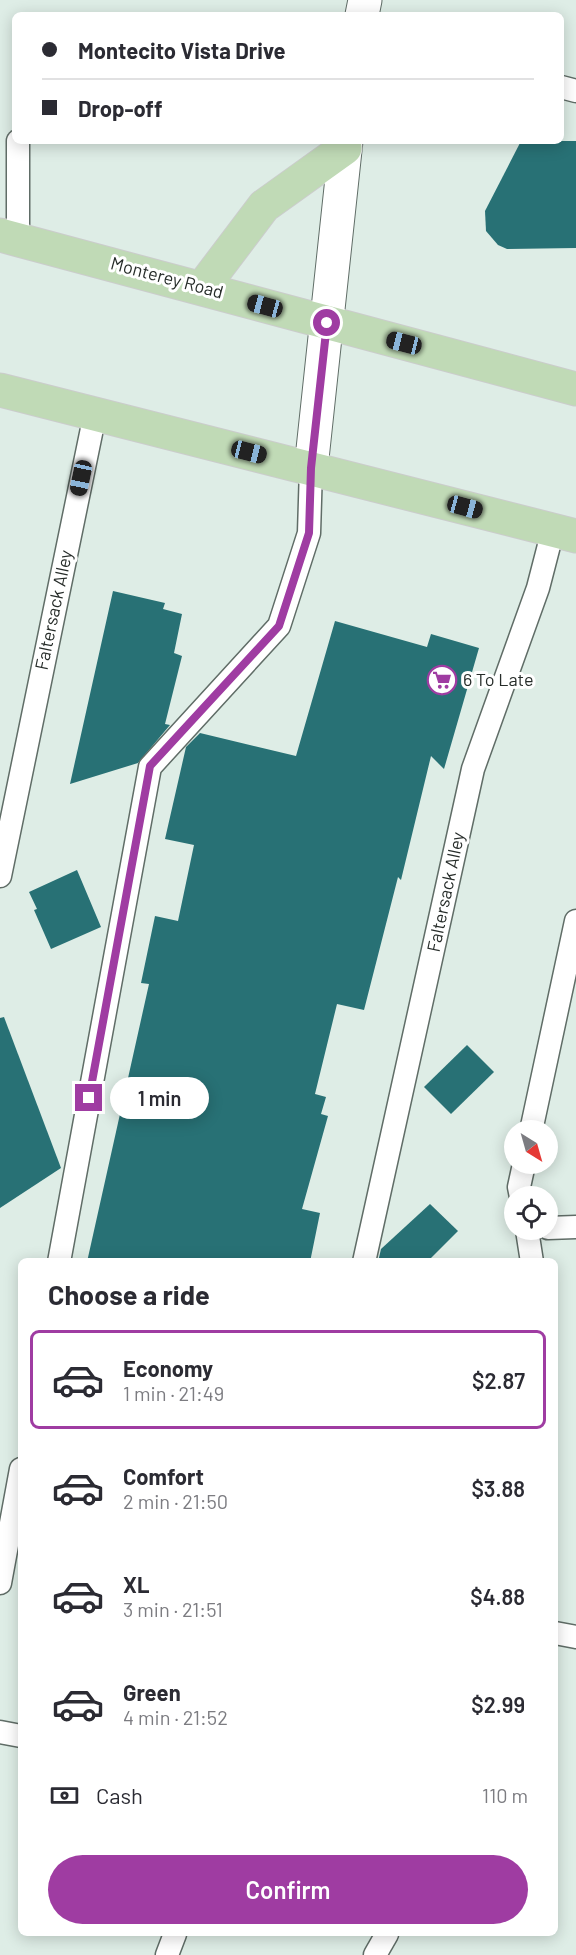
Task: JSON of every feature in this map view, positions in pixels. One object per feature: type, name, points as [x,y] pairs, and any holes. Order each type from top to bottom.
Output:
[{"type":"main road","points":[[202,288],[264,206],[345,145]]},
{"type":"main road","name":"Monterey Road","points":[[9,237],[576,389]]},
{"type":"main road","points":[[0,390],[564,533]]},
{"type":"street","points":[[311,468],[345,145]]},
{"type":"lane","points":[[9,237],[18,144]]},
{"type":"lane","name":"Faltersack Alley","points":[[0,876],[95,414]]},
{"type":"lane","points":[[60,1258],[150,766],[279,626],[309,533],[311,468]]},
{"type":"lane","name":"Faltersack Alley","points":[[365,1258],[473,769],[538,588],[564,533]]},
{"type":"lane","points":[[533,1120],[576,921]]},
{"type":"lane","points":[[558,1227],[576,1227]]},
{"type":"lane","points":[[529,1240],[531,1258]]},
{"type":"lane","points":[[0,1583],[18,1485]]},
{"type":"lane","points":[[558,1634],[576,1637]]},
{"type":"lane","points":[[0,1732],[18,1735]]},
{"type":"lane","points":[[167,1955],[174,1936]]},
{"type":"building","points":[[564,141],[576,141],[576,248],[507,249],[498,245],[486,231],[485,211],[519,144],[564,144]]},
{"type":"building","points":[[113,591],[165,603],[163,609],[182,614],[174,653],[182,656],[165,724],[170,725],[138,763],[70,784]]},
{"type":"building","points":[[335,621],[427,647],[431,634],[479,648],[444,769],[431,756],[401,880],[398,877],[364,1010],[337,1004],[315,1094],[326,1097],[321,1114],[328,1116],[302,1209],[320,1213],[311,1258],[88,1258],[149,984],[141,983],[155,916],[178,921],[194,845],[165,839],[186,747],[200,733],[296,756]]},
{"type":"building","points":[[77,870],[101,927],[51,949],[34,910],[37,909],[29,892]]},
{"type":"building","points":[[4,1017],[61,1168],[0,1208],[0,1018]]},
{"type":"building","points":[[467,1045],[494,1072],[451,1114],[424,1087]]},
{"type":"building","points":[[430,1204],[458,1231],[431,1258],[379,1258],[381,1249]]},
{"type":"place","name":"6 To Late","points":[[442,680]]},
{"type":"route","points":[[89,1098],[150,766],[279,626],[309,533],[311,468],[327,323]]}]
